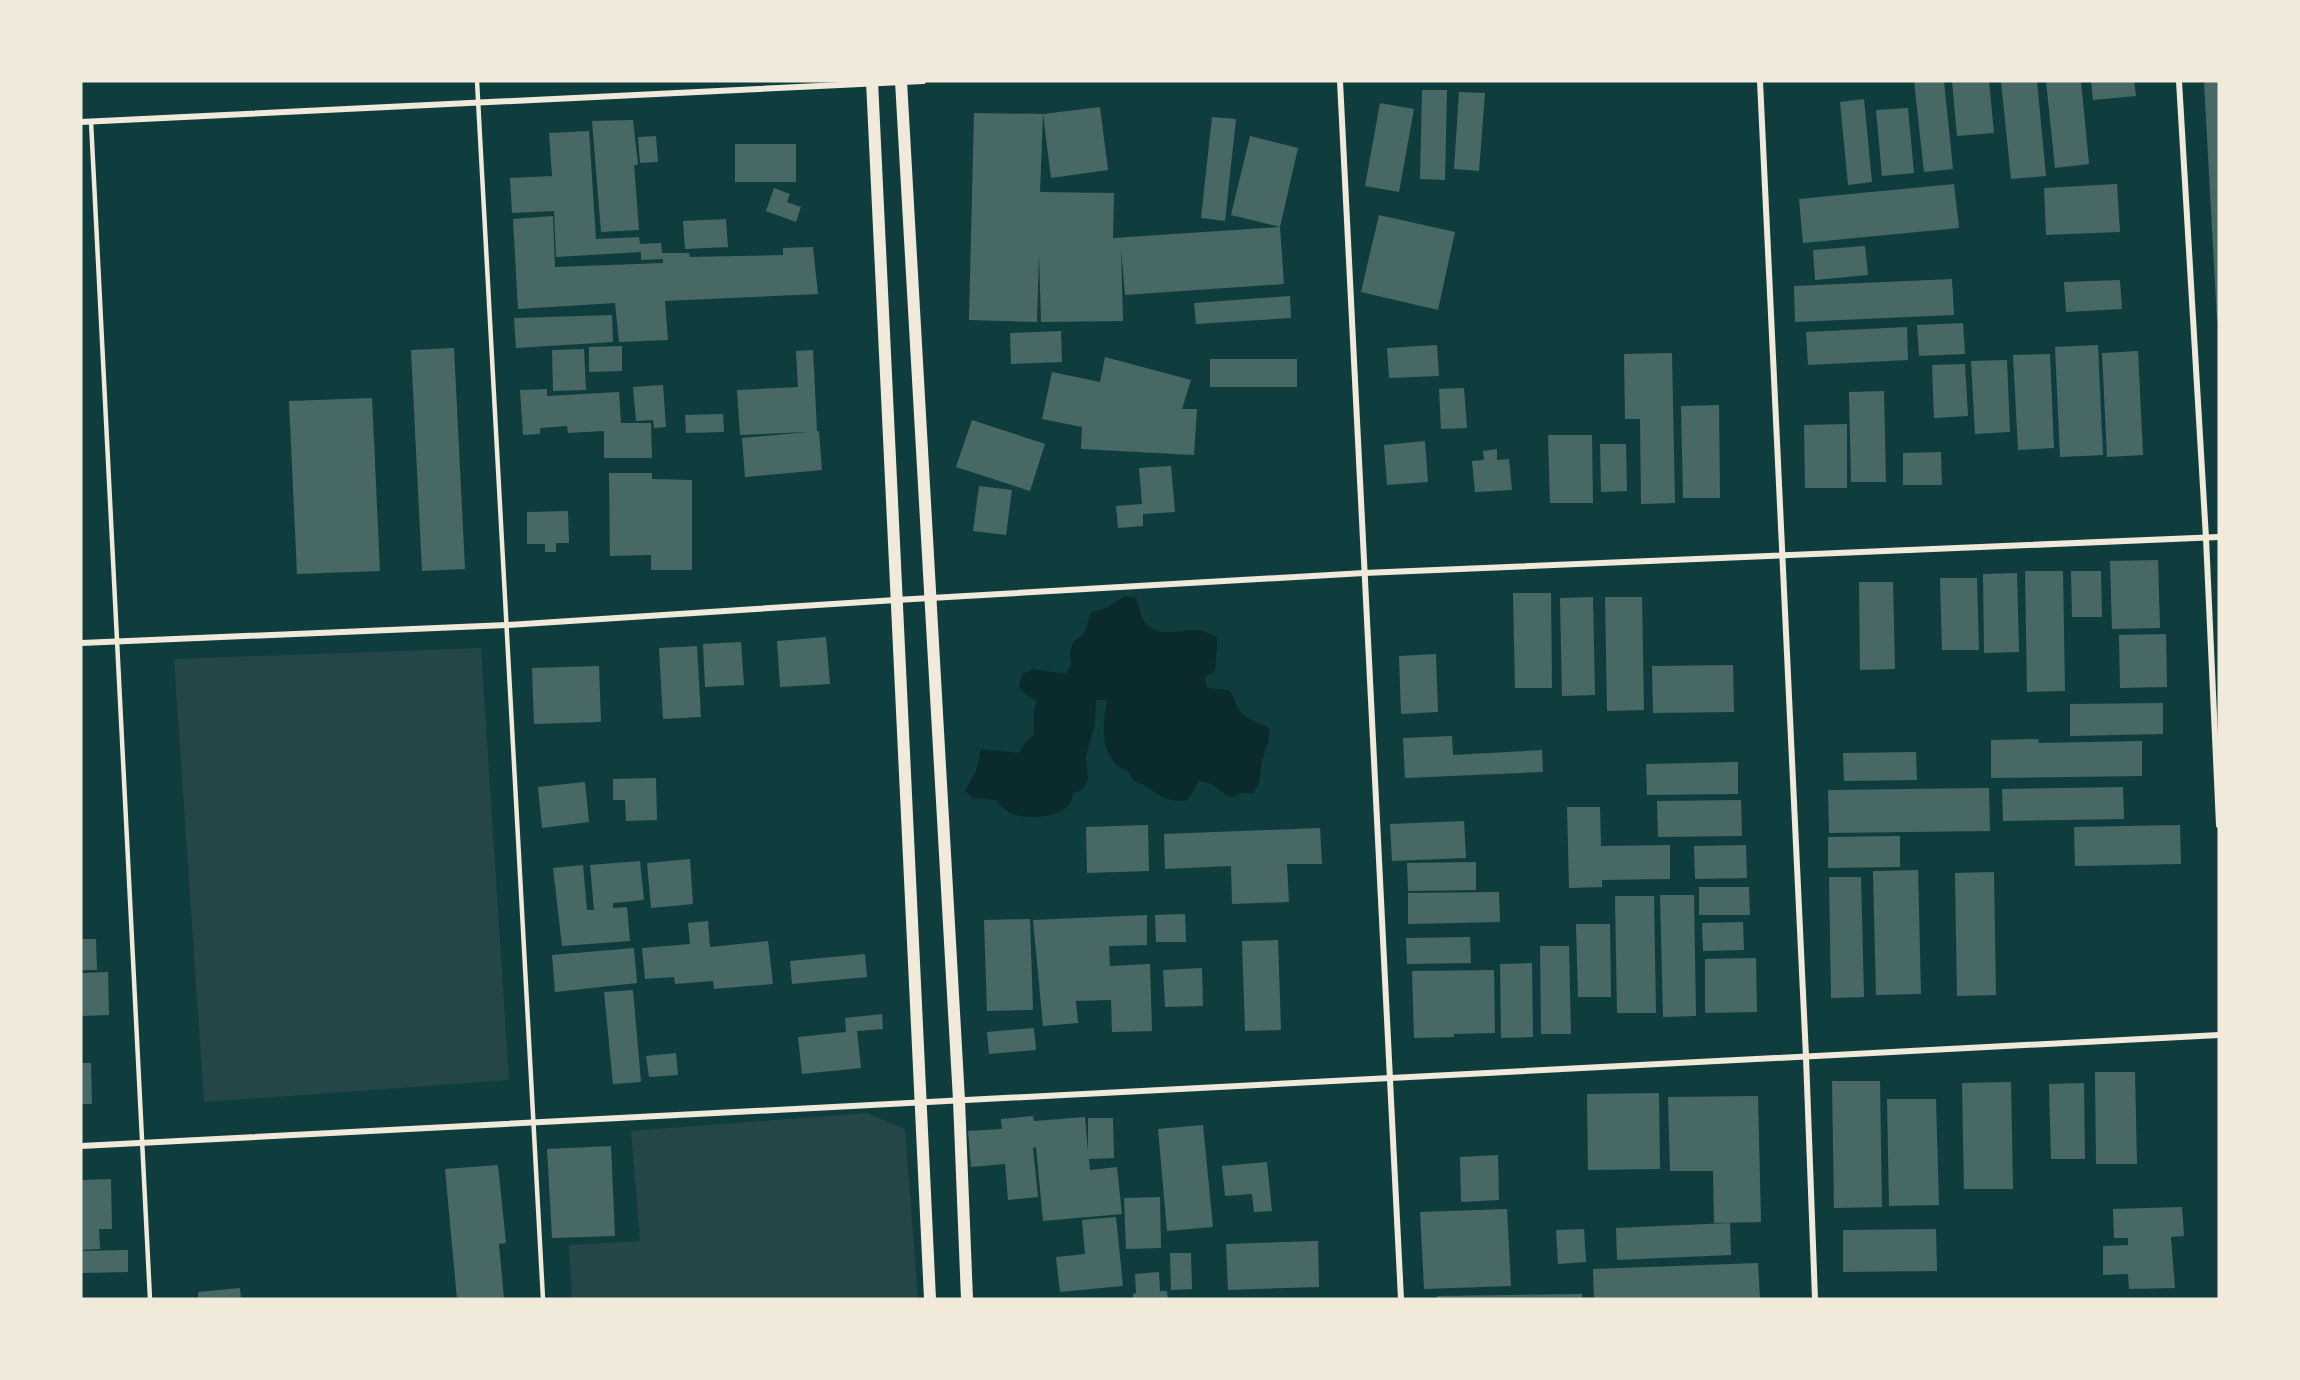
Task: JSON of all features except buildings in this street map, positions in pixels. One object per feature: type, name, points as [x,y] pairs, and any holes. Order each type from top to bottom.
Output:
[{"type":"main road","points":[[902,82],[959,1100],[967,1299]]},
{"type":"main road","points":[[872,83],[930,1299]]},
{"type":"street","points":[[81,122],[923,81]]},
{"type":"street","points":[[1340,81],[1401,1299]]},
{"type":"street","points":[[1760,81],[1806,1057],[1815,1299]]},
{"type":"street","points":[[2179,81],[2206,538],[2219,825]]},
{"type":"street","points":[[81,644],[507,625],[1364,573],[2219,537]]},
{"type":"street","points":[[81,1146],[2219,1035]]},
{"type":"lane","points":[[477,81],[543,1299]]},
{"type":"lane","points":[[91,122],[150,1299]]},
{"type":"shaded area","points":[[1125,596],[1136,598],[1141,616],[1149,627],[1155,630],[1168,632],[1200,630],[1217,638],[1215,671],[1205,677],[1207,688],[1229,690],[1240,712],[1269,728],[1269,739],[1262,761],[1259,784],[1253,793],[1241,793],[1230,798],[1211,784],[1199,781],[1188,800],[1174,800],[1164,798],[1136,782],[1127,771],[1119,767],[1108,753],[1104,735],[1107,700],[1096,700],[1095,723],[1086,756],[1088,779],[1083,789],[1073,794],[1070,803],[1065,808],[1047,816],[1020,816],[1007,811],[996,800],[973,798],[965,791],[976,771],[981,749],[1019,753],[1025,742],[1034,735],[1034,712],[1037,701],[1019,687],[1022,675],[1032,669],[1066,674],[1071,664],[1070,652],[1074,641],[1084,634],[1091,612],[1106,608]]},
{"type":"shaded area","points":[[481,648],[509,1080],[204,1102],[174,659]]},
{"type":"shaded area","points":[[867,1113],[905,1129],[918,1299],[572,1299],[569,1245],[640,1241],[631,1131]]}]
